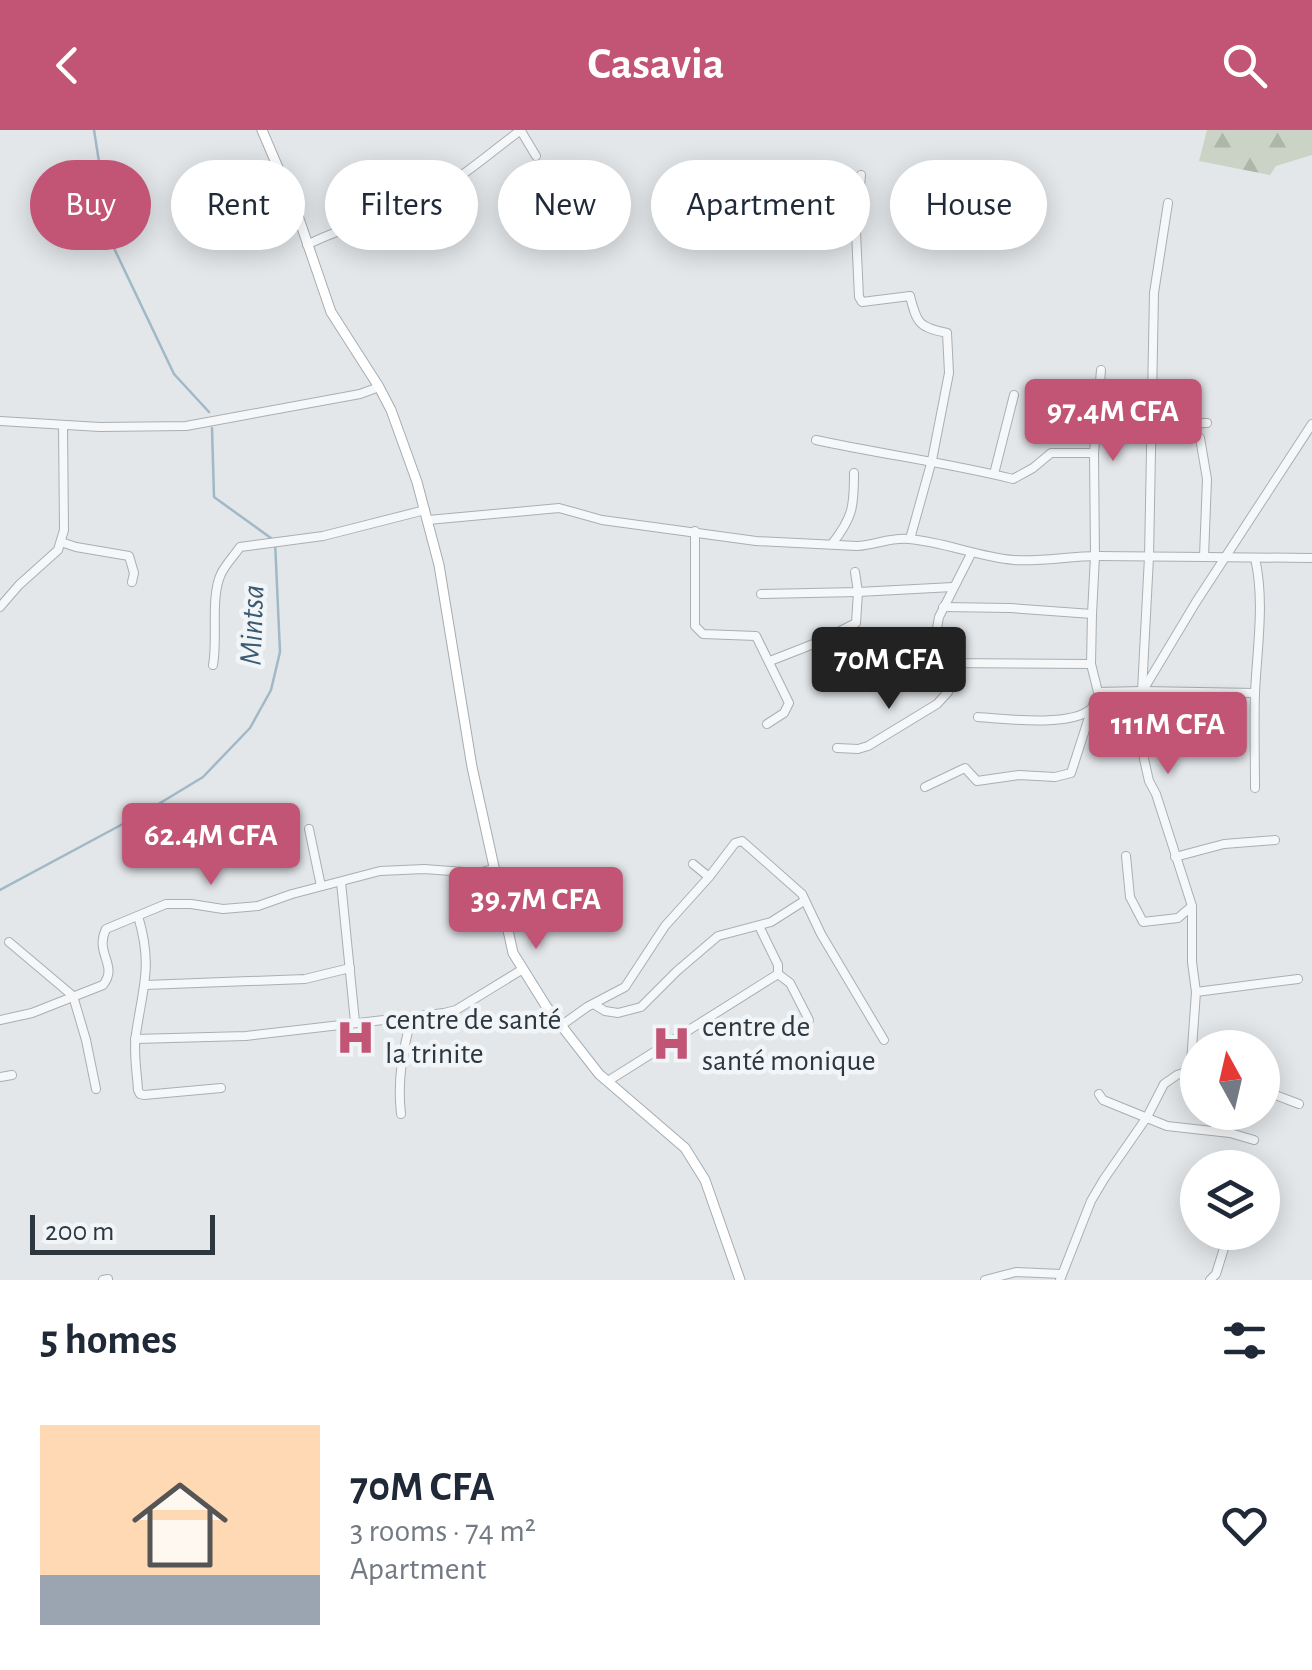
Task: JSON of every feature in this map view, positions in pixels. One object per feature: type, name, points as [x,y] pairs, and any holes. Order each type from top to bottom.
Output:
[{"type":"main road","points":[[262,130],[331,312],[380,387],[399,431],[426,515],[439,565],[472,767],[514,954],[546,1006],[599,1074],[686,1148],[706,1180],[740,1280]]},
{"type":"street","points":[[308,244],[392,214],[434,194],[521,130],[536,156]]},
{"type":"street","points":[[1168,203],[1154,293],[1142,691],[1144,759],[1192,906],[1196,992],[1193,1030]]},
{"type":"street","points":[[857,250],[862,302],[910,296],[916,320],[927,329],[947,333],[949,373],[932,460],[910,539]]},
{"type":"street","points":[[925,787],[965,768],[978,781],[1001,776],[1055,777],[1071,773],[1098,692],[1091,664],[1094,453],[1101,370]]},
{"type":"street","points":[[0,422],[186,426],[380,387]]},
{"type":"street","points":[[994,474],[1014,395]]},
{"type":"street","points":[[1096,426],[1207,424]]},
{"type":"street","points":[[0,607],[58,550],[61,542],[63,426]]},
{"type":"street","points":[[1142,691],[1310,431]]},
{"type":"street","points":[[1200,438],[1207,479],[1204,557]]},
{"type":"street","points":[[816,440],[1013,478],[1050,453],[1094,453]]},
{"type":"street","points":[[832,544],[848,524],[854,473]]},
{"type":"street","points":[[213,665],[217,586],[222,571],[240,546],[322,536],[426,515],[560,508],[602,520],[756,541],[856,546],[910,539],[1016,560],[1095,556],[1312,558]]},
{"type":"street","points":[[695,531],[695,626],[703,634],[756,636],[789,703],[784,713],[767,724]]},
{"type":"street","points":[[61,542],[129,556],[134,573],[132,582]]},
{"type":"street","points":[[837,748],[858,750],[868,746],[937,704],[948,692],[942,680],[936,634],[944,607],[971,554]]},
{"type":"street","points":[[1255,558],[1260,630],[1255,788]]},
{"type":"street","points":[[770,662],[856,622],[855,572]]},
{"type":"street","points":[[762,594],[954,587]]},
{"type":"street","points":[[944,607],[1092,614]]},
{"type":"street","points":[[874,668],[936,634]]},
{"type":"street","points":[[941,663],[1091,664]]},
{"type":"street","points":[[1098,692],[1255,694]]},
{"type":"street","points":[[978,718],[1067,719],[1082,717],[1094,705]]},
{"type":"street","points":[[310,829],[321,886]]},
{"type":"street","points":[[1175,857],[1224,844],[1275,840]]},
{"type":"street","points":[[562,1024],[625,987],[665,926],[736,843],[742,841],[802,894],[821,934],[884,1040]]},
{"type":"street","points":[[1126,856],[1130,897],[1143,922],[1178,918],[1192,906]]},
{"type":"street","points":[[692,864],[709,877]]},
{"type":"street","points":[[0,1020],[32,1013],[103,985],[109,970],[102,946],[106,929],[166,904],[223,909],[258,906],[380,871],[478,873],[493,869]]},
{"type":"street","points":[[341,882],[355,1022]]},
{"type":"street","points":[[595,1005],[618,1013],[641,1007],[718,936],[771,922],[804,900]]},
{"type":"street","points":[[138,916],[145,940],[146,985],[135,1039],[138,1090],[140,1094],[221,1088]]},
{"type":"street","points":[[759,926],[778,965],[778,974]]},
{"type":"street","points":[[9,942],[73,996],[96,1089]]},
{"type":"street","points":[[146,985],[305,979],[350,968]]},
{"type":"street","points":[[135,1039],[246,1036],[456,1010],[523,968]]},
{"type":"street","points":[[778,974],[790,983],[808,1020]]},
{"type":"street","points":[[608,1081],[778,974]]},
{"type":"street","points":[[1196,992],[1298,979]]},
{"type":"street","points":[[401,1114],[402,1056],[412,1016]]},
{"type":"street","points":[[985,1280],[1016,1272],[1060,1277],[1091,1201],[1147,1118],[1164,1084],[1180,1074]]},
{"type":"street","points":[[0,1077],[12,1076]]},
{"type":"street","points":[[1099,1094],[1103,1100],[1167,1126],[1230,1133],[1254,1140]]},
{"type":"street","points":[[1280,1097],[1299,1104]]},
{"type":"street","points":[[1210,1280],[1216,1274],[1223,1250]]},
{"type":"green space","points":[[1207,130],[1312,130],[1312,155],[1276,166],[1270,175],[1199,161]]},
{"type":"waterway","name":"Mintsa","points":[[94,130],[112,244],[174,374],[209,412]]},
{"type":"waterway","name":"Mintsa","points":[[0,890],[203,777],[250,728],[271,690],[280,652],[275,541],[214,497],[212,428]]},
{"type":"place","name":"centre de santé la trinite","points":[[355,1037]]},
{"type":"place","name":"centre de santé monique","points":[[672,1044]]}]
